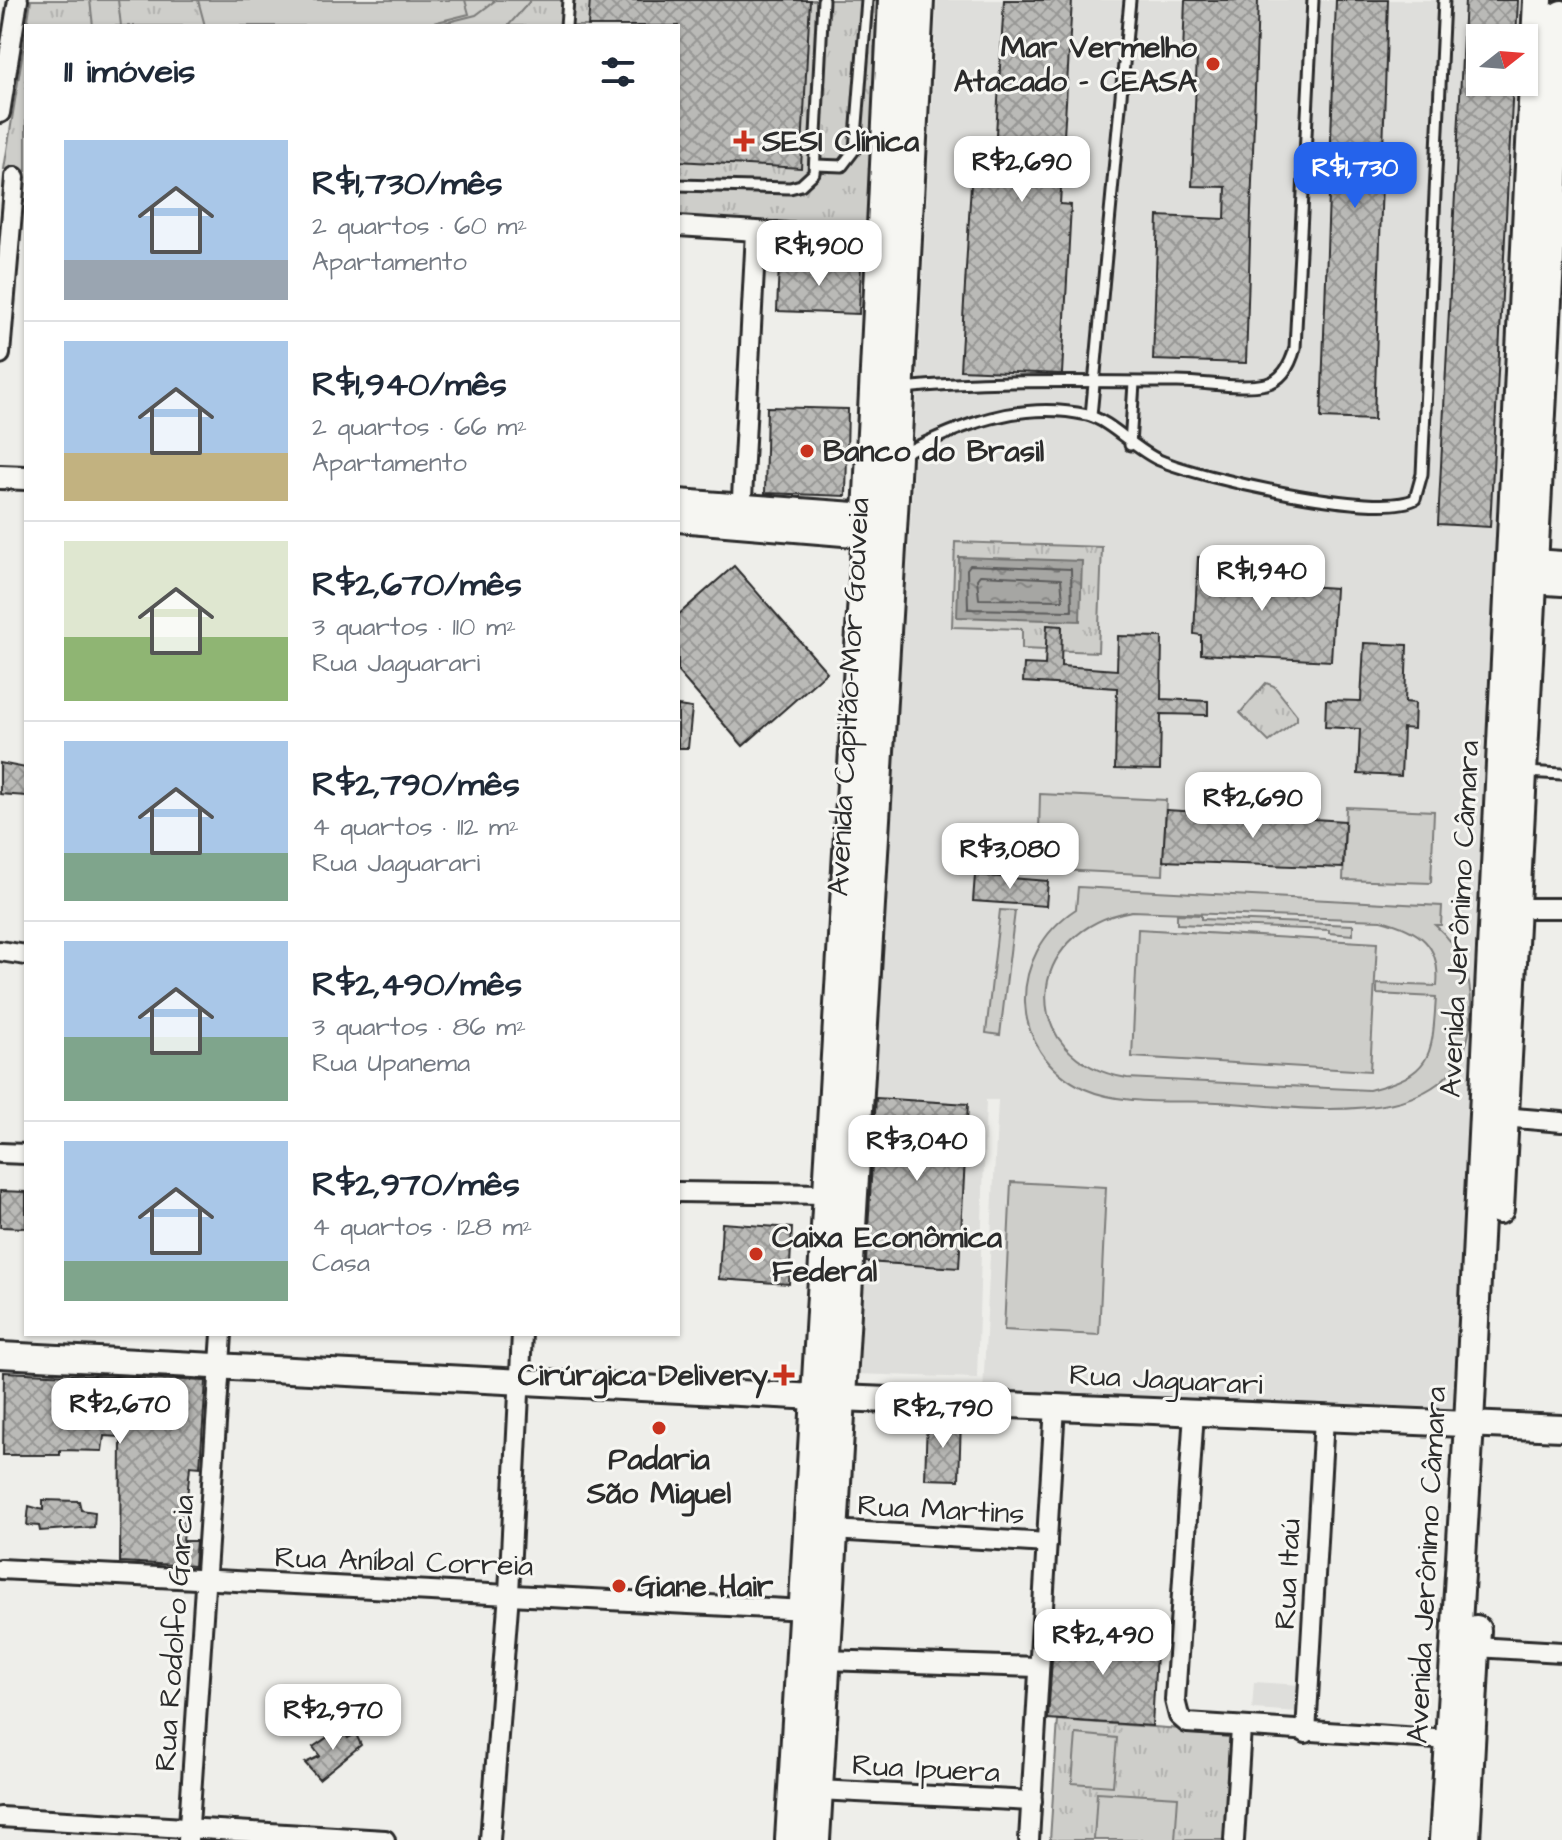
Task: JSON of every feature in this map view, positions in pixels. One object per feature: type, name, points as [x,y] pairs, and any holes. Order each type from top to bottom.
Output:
[{"type":"main road","name":"Avenida Capitão-Mor Gouveia","points":[[828,1397],[828,1194],[860,657],[893,0]]},
{"type":"main road","name":"Avenida Capitão-Mor Gouveia","points":[[828,1397],[871,878],[919,0]]},
{"type":"main road","name":"Avenida Jerônimo Câmara","points":[[1465,1840],[1476,1647],[1478,1424],[1538,0]]},
{"type":"main road","name":"Avenida Jerônimo Câmara","points":[[1444,1840],[1503,1117],[1533,572],[1551,421],[1562,15]]},
{"type":"main road","points":[[860,657],[887,622]]},
{"type":"main road","points":[[849,841],[871,878]]},
{"type":"main road","name":"Rua Jaguarari","points":[[0,1355],[828,1397],[1562,1428]]},
{"type":"main road","points":[[815,1840],[832,1530],[828,1397]]},
{"type":"main road","points":[[790,1840],[806,1610],[828,1397]]},
{"type":"street","points":[[0,113],[18,0]]},
{"type":"street","points":[[0,354],[14,176]]},
{"type":"street","points":[[680,226],[882,239]]},
{"type":"street","points":[[741,514],[756,232]]},
{"type":"street","points":[[0,461],[24,463]]},
{"type":"street","points":[[0,477],[24,478]]},
{"type":"street","points":[[680,501],[741,514],[867,526]]},
{"type":"street","points":[[680,520],[741,514]]},
{"type":"street","points":[[1533,572],[1562,563]]},
{"type":"street","points":[[1533,572],[1562,584]]},
{"type":"street","points":[[1514,908],[1562,908]]},
{"type":"street","points":[[0,951],[24,955]]},
{"type":"street","points":[[1503,1117],[1562,1122]]},
{"type":"street","points":[[0,1153],[24,1154]]},
{"type":"street","points":[[680,1192],[828,1194]]},
{"type":"street","name":"Rua Rodolfo Garcia","points":[[188,1834],[222,1336]]},
{"type":"street","points":[[490,1840],[509,1593],[522,1336]]},
{"type":"street","points":[[1029,1840],[1055,1406]]},
{"type":"street","points":[[1194,1412],[1176,1682],[1179,1716],[1187,1723],[1241,1728],[1451,1740]]},
{"type":"street","name":"Rua Itaú","points":[[1306,1733],[1324,1418]]},
{"type":"street","name":"Rua Martins","points":[[832,1530],[1047,1543]]},
{"type":"street","name":"Rua Aníbal Correia","points":[[0,1569],[205,1582],[509,1593],[806,1610]]},
{"type":"street","points":[[1476,1647],[1562,1652]]},
{"type":"street","points":[[825,1660],[1038,1667]]},
{"type":"street","points":[[1234,1840],[1241,1728]]},
{"type":"street","name":"Rua Ipuera","points":[[818,1790],[1032,1801]]},
{"type":"street","points":[[0,1817],[188,1834],[385,1840]]},
{"type":"lane","points":[[566,24],[568,0]]},
{"type":"lane","points":[[680,185],[790,188],[807,181],[816,165],[823,0]]},
{"type":"lane","points":[[816,165],[842,166],[855,149],[867,0]]},
{"type":"lane","points":[[1091,416],[1130,0]]},
{"type":"lane","points":[[900,389],[944,384],[1268,384],[1277,379],[1292,359],[1313,0]]},
{"type":"lane","points":[[896,457],[945,433],[996,416],[1025,411],[1091,416],[1130,445],[1160,460],[1212,478],[1284,495],[1386,503],[1410,502],[1418,496],[1444,0]]},
{"type":"lane","points":[[1130,445],[1134,383]]},
{"type":"lane","points":[[1522,772],[1562,774]]},
{"type":"shaded area","points":[[937,0],[1523,0],[1522,24],[1466,24],[1466,96],[1518,96],[1453,1419],[983,1392],[998,1100],[986,1100],[977,1378],[855,1374],[869,1098],[911,515]]},
{"type":"shaded area","points":[[1254,1682],[1302,1685],[1300,1712],[1252,1709]]},
{"type":"green space","points":[[31,0],[881,0],[871,228],[680,217],[680,24],[27,24]]},
{"type":"green space","points":[[90,0],[118,0],[121,24],[93,24]]},
{"type":"green space","points":[[198,0],[465,0],[469,14],[429,24],[204,24]]},
{"type":"green space","points":[[496,0],[531,0],[510,24],[440,24],[476,15]]},
{"type":"green space","points":[[24,44],[24,171],[4,169]]},
{"type":"green space","points":[[955,542],[1102,547],[1098,652],[1022,649],[1022,629],[952,627]]},
{"type":"green space","points":[[1266,683],[1274,686],[1297,715],[1297,720],[1269,742],[1240,713]]},
{"type":"green space","points":[[1040,794],[1166,800],[1163,875],[1038,869]]},
{"type":"green space","points":[[1346,807],[1434,811],[1431,883],[1343,880]]},
{"type":"green space","points":[[1078,887],[1442,906],[1441,925],[1435,925],[1459,955],[1470,991],[1471,1017],[1461,1056],[1440,1082],[1409,1099],[1371,1107],[1289,1108],[1133,1100],[1085,1089],[1059,1072],[1041,1052],[1029,1028],[1025,1002],[1028,976],[1037,951],[1053,928],[1076,909]],"holes":[[[1132,911],[1381,920],[1406,929],[1425,941],[1435,959],[1437,972],[1437,986],[1377,984],[1377,994],[1436,997],[1433,1035],[1425,1060],[1406,1077],[1390,1084],[1369,1090],[1127,1078],[1091,1066],[1065,1047],[1050,1022],[1046,994],[1053,967],[1069,942],[1096,923]]]},
{"type":"green space","points":[[1000,910],[1015,911],[1000,1035],[986,1033]]},
{"type":"green space","points":[[1177,914],[1201,915],[1201,919],[1353,925],[1353,935],[1329,933],[1329,930],[1177,924]]},
{"type":"green space","points":[[1138,929],[1377,943],[1370,1071],[1132,1057]]},
{"type":"green space","points":[[1011,1182],[1106,1187],[1099,1335],[1004,1330]]},
{"type":"green space","points":[[1058,1720],[1235,1733],[1228,1840],[1050,1840]]},
{"type":"green space","points":[[1076,1734],[1117,1738],[1113,1786],[1072,1783]]},
{"type":"green space","points":[[1097,1792],[1178,1797],[1175,1840],[1094,1840]]},
{"type":"water","points":[[959,557],[1082,561],[1080,621],[957,617]]},
{"type":"building","points":[[590,0],[810,0],[801,168],[680,161],[680,24],[588,24]]},
{"type":"building","points":[[1004,0],[1072,0],[1060,204],[1071,205],[1062,374],[960,370],[972,167],[994,168]]},
{"type":"building","points":[[1185,0],[1258,0],[1246,363],[1153,360],[1158,216],[1225,219],[1226,187],[1192,186],[1197,54],[1183,54]]},
{"type":"building","points":[[1336,0],[1388,0],[1374,420],[1321,418]]},
{"type":"building","points":[[1465,0],[1518,0],[1517,24],[1466,24],[1466,96],[1512,96],[1490,527],[1438,524]]},
{"type":"building","points":[[779,263],[861,266],[859,314],[777,311]]},
{"type":"building","name":"Banco do Brasil","points":[[767,407],[848,409],[846,496],[765,493]]},
{"type":"building","points":[[1198,557],[1216,558],[1216,565],[1307,571],[1306,586],[1335,588],[1331,661],[1201,654],[1201,635],[1194,634]]},
{"type":"building","points":[[734,566],[827,672],[743,746],[680,674],[680,613]]},
{"type":"building","points":[[1047,625],[1062,626],[1061,666],[1117,670],[1118,636],[1162,637],[1161,699],[1208,701],[1208,715],[1161,714],[1160,770],[1115,769],[1117,688],[1023,682],[1024,664],[1045,665]]},
{"type":"building","points":[[1364,643],[1407,645],[1405,702],[1415,703],[1414,729],[1403,728],[1401,776],[1358,774],[1360,729],[1325,727],[1326,700],[1361,701]]},
{"type":"building","points":[[680,706],[692,708],[688,748],[680,748]]},
{"type":"building","points":[[0,763],[24,768],[24,796],[0,794]]},
{"type":"building","points":[[1166,810],[1345,821],[1343,868],[1163,861]]},
{"type":"building","points":[[975,875],[1048,881],[1046,906],[973,901]]},
{"type":"building","points":[[876,1098],[968,1104],[959,1268],[866,1262]]},
{"type":"building","points":[[0,1191],[24,1192],[24,1228],[0,1227]]},
{"type":"building","name":"Caixa Econômica Federal","points":[[722,1223],[792,1228],[789,1284],[719,1279]]},
{"type":"building","points":[[4,1372],[206,1381],[200,1467],[190,1466],[183,1541],[196,1541],[194,1566],[120,1562],[121,1437],[104,1436],[102,1451],[60,1450],[60,1455],[3,1455]]},
{"type":"building","points":[[927,1419],[961,1420],[959,1480],[925,1479]]},
{"type":"building","points":[[43,1500],[79,1501],[81,1510],[95,1512],[94,1527],[40,1531],[39,1526],[27,1525],[29,1506],[43,1510]]},
{"type":"building","points":[[1054,1629],[1157,1635],[1152,1726],[1048,1719]]},
{"type":"building","points":[[341,1728],[348,1738],[356,1734],[361,1745],[319,1779],[305,1763],[320,1756],[313,1747]]},
{"type":"place","name":"Mar Vermelho Atacado - CEASA","points":[[1213,64]]},
{"type":"place","name":"SESI Clínica","points":[[744,141]]},
{"type":"place","name":"Banco do Brasil","points":[[807,451]]},
{"type":"place","name":"Caixa Econômica Federal","points":[[756,1254]]},
{"type":"place","name":"Cirúrgica Delivery","points":[[784,1375]]},
{"type":"place","name":"Padaria São Miguel","points":[[659,1428]]},
{"type":"place","name":"Giane Hair","points":[[619,1586]]}]
